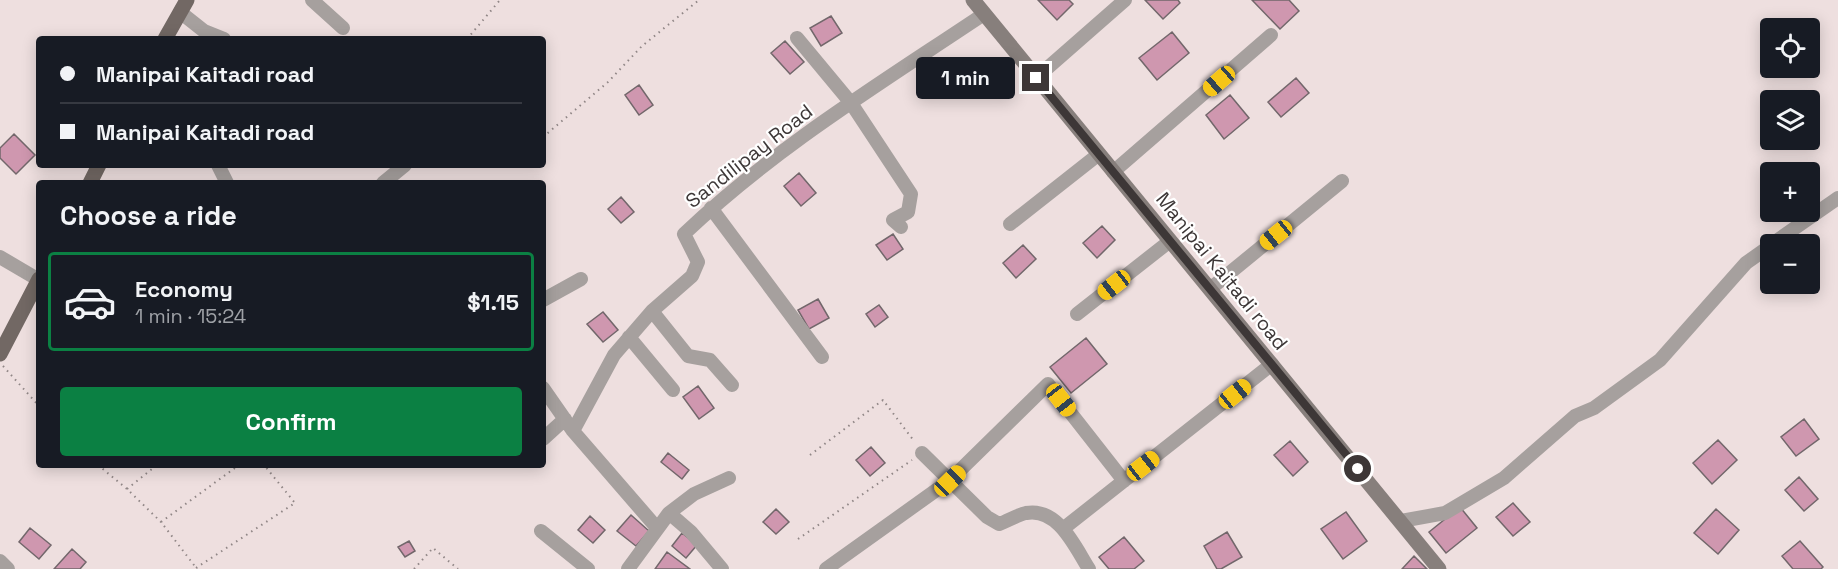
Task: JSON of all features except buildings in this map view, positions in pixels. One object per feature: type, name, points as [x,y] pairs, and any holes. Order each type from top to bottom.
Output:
[{"type":"main road","name":"Manipai Kaitadi road","points":[[973,0],[1439,569]]},
{"type":"main road","points":[[167,36],[184,6]]},
{"type":"main road","points":[[1,353],[36,285]]},
{"type":"street","points":[[312,0],[343,28]]},
{"type":"street","points":[[1036,78],[1125,0]]},
{"type":"street","points":[[184,6],[204,32],[215,36]]},
{"type":"street","name":"Sandilipay Road","points":[[546,437],[569,425],[629,337],[652,311],[692,276],[698,262],[684,234],[711,208],[797,139],[984,14]]},
{"type":"street","points":[[1113,172],[1271,35]]},
{"type":"street","points":[[797,38],[851,103],[911,194],[908,212],[893,220],[900,227]]},
{"type":"street","points":[[1010,224],[1099,154]]},
{"type":"street","points":[[387,180],[401,168]]},
{"type":"street","points":[[1210,289],[1342,181]]},
{"type":"street","points":[[1787,234],[1838,198]]},
{"type":"street","points":[[711,208],[822,357]]},
{"type":"street","points":[[1077,314],[1170,241]]},
{"type":"street","points":[[1401,521],[1445,513],[1504,478],[1575,416],[1594,408],[1660,360],[1746,263],[1760,253]]},
{"type":"street","points":[[0,257],[36,277]]},
{"type":"street","points":[[546,298],[581,279]]},
{"type":"street","points":[[652,311],[688,356],[710,360],[732,386]]},
{"type":"street","points":[[629,337],[673,390]]},
{"type":"street","points":[[1064,528],[1272,364]]},
{"type":"street","points":[[826,569],[950,481],[1048,384],[1124,481]]},
{"type":"street","points":[[546,396],[657,528]]},
{"type":"street","points":[[922,453],[987,517],[999,524],[1026,513],[1044,513],[1064,528],[1089,569]]},
{"type":"street","points":[[628,569],[669,513],[694,494],[729,478]]},
{"type":"street","points":[[669,513],[691,532],[722,569]]},
{"type":"street","points":[[541,531],[588,569]]},
{"type":"street","points":[[0,561],[8,569]]},
{"type":"path","points":[[470,36],[500,0]]},
{"type":"path","points":[[546,134],[608,82],[642,46],[699,0]]},
{"type":"path","points":[[1,353],[36,402]]},
{"type":"path","points":[[798,538],[922,453],[883,400],[810,455]]},
{"type":"path","points":[[102,468],[128,489],[161,522],[196,569],[295,503],[266,468]]},
{"type":"path","points":[[128,489],[153,468]]},
{"type":"path","points":[[161,522],[235,468]]},
{"type":"path","points":[[414,569],[433,548],[458,569]]},
{"type":"route","points":[[1036,78],[1358,469]]}]
